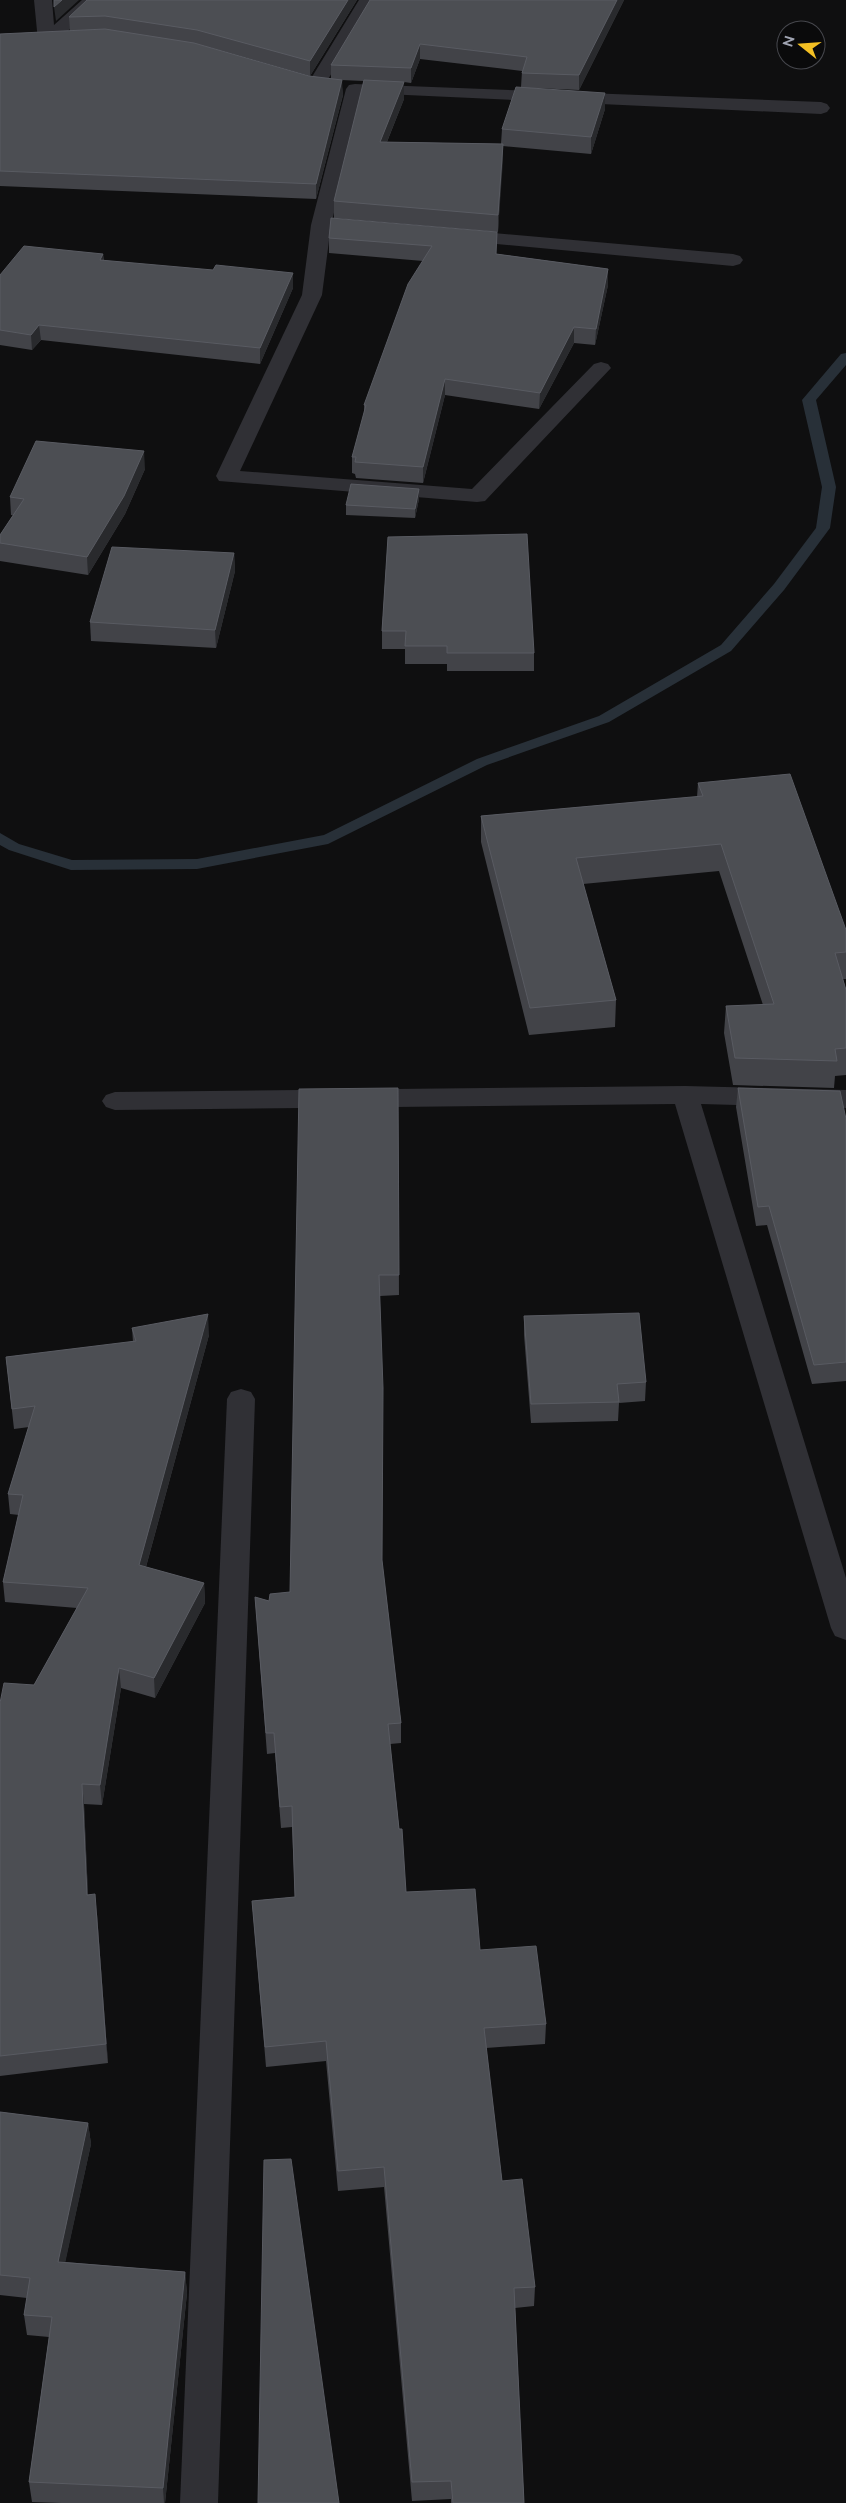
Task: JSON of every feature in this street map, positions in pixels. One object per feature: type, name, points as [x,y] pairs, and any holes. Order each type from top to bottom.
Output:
[{"type":"street","points":[[43,0],[47,41]]},
{"type":"street","points":[[47,41],[92,0]]},
{"type":"street","points":[[316,85],[368,0]]},
{"type":"street","points":[[28,42],[77,39]]},
{"type":"street","points":[[298,80],[316,85],[355,89],[821,108]]},
{"type":"street","points":[[355,89],[331,225],[312,295],[227,476],[478,496],[601,368]]},
{"type":"street","points":[[439,235],[733,260]]},
{"type":"street","points":[[115,1101],[684,1095],[846,1099]]},
{"type":"street","points":[[684,1095],[846,1628]]},
{"type":"street","points":[[199,2503],[241,1399]]},
{"type":"building","points":[[54,0],[62,0],[54,7]]},
{"type":"building","points":[[87,0],[348,0],[310,61],[197,30],[105,16],[69,17]]},
{"type":"building","points":[[370,0],[617,0],[579,75],[522,73],[527,57],[420,44],[411,68],[331,65]]},
{"type":"building","points":[[105,29],[194,43],[309,76],[342,80],[316,184],[0,171],[0,34]]},
{"type":"building","points":[[364,80],[404,82],[380,142],[503,144],[498,215],[334,201]]},
{"type":"building","points":[[516,87],[605,93],[591,137],[502,129]]},
{"type":"building","points":[[331,218],[497,232],[496,254],[608,269],[596,329],[574,327],[540,393],[445,379],[423,467],[355,462],[356,457],[352,457],[366,405],[364,405],[408,284],[432,246],[329,238]]},
{"type":"building","points":[[24,246],[103,254],[100,260],[213,270],[216,265],[293,273],[260,348],[39,325],[31,335],[0,330],[0,275]]},
{"type":"building","points":[[36,441],[144,451],[124,496],[87,557],[0,543],[0,535],[24,499],[10,497]]},
{"type":"building","points":[[351,484],[419,489],[415,509],[346,505]]},
{"type":"building","points":[[527,534],[534,653],[447,653],[447,646],[405,646],[406,631],[382,631],[388,537]]},
{"type":"building","points":[[112,547],[234,553],[215,630],[90,622]]},
{"type":"building","points":[[790,774],[846,930],[846,952],[835,953],[846,990],[846,1048],[835,1049],[837,1061],[735,1058],[726,1006],[774,1004],[721,844],[576,858],[616,1000],[530,1008],[481,816],[703,796],[698,783]]},
{"type":"building","points":[[398,1088],[399,1275],[379,1275],[383,1388],[382,1560],[401,1723],[388,1724],[399,1829],[402,1829],[406,1892],[475,1889],[480,1950],[536,1946],[546,2024],[484,2028],[502,2181],[522,2179],[535,2287],[514,2288],[524,2503],[453,2503],[451,2481],[412,2482],[384,2167],[338,2171],[326,2041],[265,2047],[252,1901],[295,1897],[292,1806],[280,1807],[274,1733],[266,1733],[255,1597],[269,1601],[270,1594],[290,1592],[299,1089]]},
{"type":"building","points":[[738,1088],[840,1091],[846,1119],[846,1362],[814,1365],[769,1206],[758,1207]]},
{"type":"building","points":[[639,1313],[646,1382],[617,1384],[619,1402],[531,1404],[524,1316]]},
{"type":"building","points":[[208,1314],[139,1565],[204,1583],[154,1678],[119,1668],[100,1785],[82,1784],[87,1895],[95,1894],[106,2044],[0,2056],[0,1703],[4,1683],[34,1685],[88,1588],[3,1582],[23,1495],[8,1494],[35,1406],[12,1409],[6,1357],[136,1341],[132,1328]]},
{"type":"building","points":[[0,2112],[88,2123],[58,2262],[185,2272],[163,2488],[29,2482],[52,2317],[24,2315],[30,2278],[0,2275]]},
{"type":"building","points":[[291,2159],[339,2503],[258,2503],[264,2160]]},
{"type":"waterway","points":[[0,838],[14,847],[71,865],[197,864],[328,839],[482,762],[604,719],[726,648],[779,587],[823,528],[829,487],[809,400],[846,357]]}]
